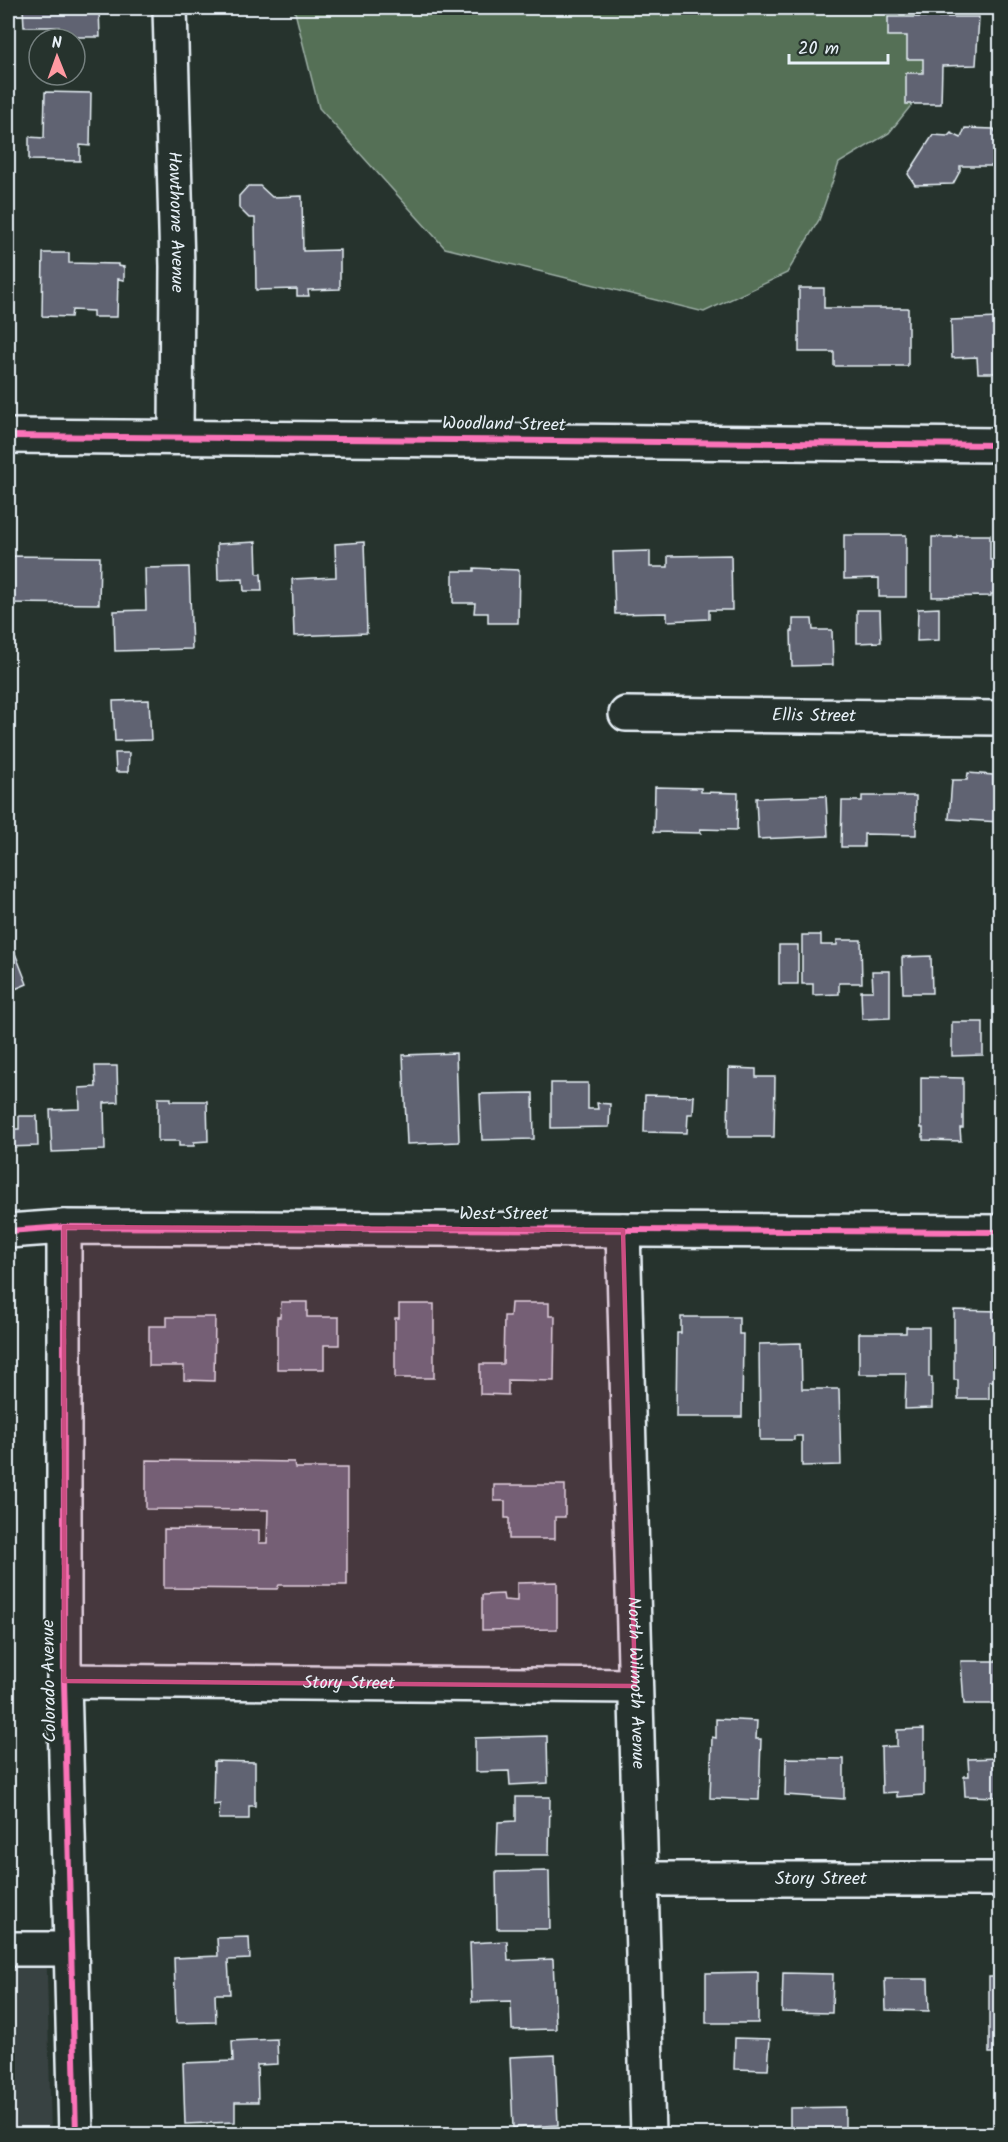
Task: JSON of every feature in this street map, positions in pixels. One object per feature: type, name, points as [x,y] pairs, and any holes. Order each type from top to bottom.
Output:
[{"type":"street","name":"Hawthorne Avenue","points":[[170,8],[177,266],[177,437]]},
{"type":"street","name":"Woodland Street","points":[[8,436],[1000,445]]},
{"type":"street","name":"Ellis Street","points":[[626,714],[1000,718]]},
{"type":"street","name":"West Street","points":[[8,1231],[64,1227],[1000,1233]]},
{"type":"street","name":"Colorado Avenue","points":[[64,1227],[64,1681],[76,2134]]},
{"type":"street","name":"North Wilmoth Avenue","points":[[623,1230],[648,2134]]},
{"type":"street","name":"Story Street","points":[[64,1681],[635,1686]]},
{"type":"street","name":"Story Street","points":[[641,1879],[1000,1879]]},
{"type":"street","points":[[8,1949],[71,1949]]},
{"type":"highlighted area","points":[[64,1227],[623,1230],[635,1686],[64,1681]]},
{"type":"shaded area","points":[[8,1935],[46,1935],[51,2134],[8,2134]]},
{"type":"green space","points":[[294,8],[920,8],[941,68],[889,133],[839,163],[819,220],[787,273],[704,312],[445,248],[319,108]]},
{"type":"building","points":[[23,8],[99,8],[100,37],[87,37],[87,27],[24,27]]},
{"type":"building","points":[[888,17],[979,17],[976,65],[942,66],[941,104],[906,104],[906,73],[923,73],[923,59],[907,59],[907,36],[888,36]]},
{"type":"building","points":[[45,92],[91,93],[90,146],[80,145],[80,161],[29,160],[29,137],[44,138]]},
{"type":"building","points":[[965,128],[994,129],[1000,141],[1000,159],[994,159],[994,166],[960,166],[960,171],[953,184],[915,185],[908,174],[933,135],[948,136],[951,133],[961,138]]},
{"type":"building","points":[[248,186],[260,186],[272,197],[302,196],[303,251],[340,250],[340,289],[308,290],[309,296],[297,296],[297,289],[256,290],[255,218],[249,218],[239,208],[239,196]]},
{"type":"building","points":[[43,253],[69,253],[69,263],[118,264],[124,267],[124,280],[118,279],[117,317],[93,317],[93,311],[72,310],[71,317],[42,316]]},
{"type":"building","points":[[799,288],[824,288],[824,308],[908,308],[908,366],[834,366],[834,352],[799,352]]},
{"type":"building","points":[[997,318],[997,329],[1000,329],[1000,373],[978,373],[977,357],[952,358],[951,320]]},
{"type":"building","points":[[844,535],[906,535],[906,597],[879,597],[879,578],[844,579]]},
{"type":"building","points":[[957,535],[990,535],[990,560],[997,560],[997,594],[932,597],[932,537],[957,537]]},
{"type":"building","points":[[256,542],[257,574],[261,574],[262,591],[244,591],[243,579],[218,580],[217,544]]},
{"type":"building","points":[[364,542],[367,633],[294,636],[292,579],[336,577],[335,544]]},
{"type":"building","points":[[650,551],[650,567],[668,567],[668,556],[731,555],[732,610],[709,610],[709,619],[667,621],[667,613],[615,614],[613,552]]},
{"type":"building","points":[[8,556],[100,557],[99,604],[8,603]]},
{"type":"building","points":[[189,567],[192,649],[115,651],[114,611],[146,610],[145,568]]},
{"type":"building","points":[[474,568],[519,570],[518,623],[488,623],[488,613],[474,613],[475,603],[453,603],[453,571],[474,571]]},
{"type":"building","points":[[939,608],[939,640],[917,641],[918,609]]},
{"type":"building","points":[[857,610],[880,610],[881,642],[857,643]]},
{"type":"building","points":[[793,619],[812,619],[813,630],[832,630],[833,665],[792,666]]},
{"type":"building","points":[[149,700],[151,740],[115,741],[113,701]]},
{"type":"building","points":[[115,753],[129,753],[128,772],[116,772]]},
{"type":"building","points":[[968,773],[993,775],[993,785],[1000,786],[1000,822],[949,819],[952,780],[967,780]]},
{"type":"building","points":[[655,787],[701,788],[701,792],[738,793],[737,830],[700,829],[701,833],[654,832]]},
{"type":"building","points":[[826,796],[828,836],[758,839],[756,798]]},
{"type":"building","points":[[862,796],[916,796],[916,835],[864,834],[864,847],[841,847],[842,801],[862,801]]},
{"type":"building","points":[[997,870],[1000,870],[1000,907],[994,906]]},
{"type":"building","points":[[8,935],[27,984],[8,992]]},
{"type":"building","points":[[802,935],[821,935],[821,945],[837,945],[837,940],[861,940],[862,983],[839,983],[839,994],[813,995],[813,984],[802,984]]},
{"type":"building","points":[[779,945],[798,945],[798,984],[779,984]]},
{"type":"building","points":[[931,956],[932,993],[903,993],[902,957]]},
{"type":"building","points":[[872,971],[890,971],[890,1018],[862,1019],[861,991],[873,991]]},
{"type":"building","points":[[952,1022],[983,1022],[983,1055],[952,1056]]},
{"type":"building","points":[[456,1053],[459,1142],[407,1144],[403,1055]]},
{"type":"building","points":[[95,1066],[117,1066],[118,1102],[104,1103],[105,1150],[52,1152],[50,1110],[80,1109],[79,1088],[96,1087]]},
{"type":"building","points":[[729,1068],[756,1069],[756,1077],[775,1077],[774,1137],[728,1137]]},
{"type":"building","points":[[921,1077],[963,1078],[961,1141],[923,1140]]},
{"type":"building","points":[[551,1083],[588,1083],[588,1109],[598,1109],[597,1103],[610,1104],[609,1127],[551,1128]]},
{"type":"building","points":[[533,1093],[534,1139],[482,1140],[480,1094]]},
{"type":"building","points":[[645,1095],[694,1096],[693,1114],[688,1114],[687,1133],[644,1132]]},
{"type":"building","points":[[158,1098],[171,1098],[171,1101],[207,1101],[208,1141],[194,1142],[194,1146],[179,1146],[179,1141],[158,1141]]},
{"type":"building","points":[[19,1116],[37,1116],[38,1146],[8,1147],[8,1129],[19,1129]]},
{"type":"building","points":[[281,1302],[307,1302],[307,1317],[339,1317],[339,1345],[324,1345],[324,1369],[277,1369],[277,1317],[280,1317]]},
{"type":"building","points":[[511,1303],[549,1303],[549,1316],[555,1316],[554,1381],[508,1380],[508,1395],[480,1394],[480,1364],[503,1364],[504,1316],[510,1316]]},
{"type":"building","points":[[399,1304],[434,1304],[434,1378],[395,1378],[395,1318],[399,1318]]},
{"type":"building","points":[[954,1310],[1000,1311],[1000,1367],[995,1367],[995,1381],[989,1381],[989,1399],[958,1399],[958,1380],[954,1380]]},
{"type":"building","points":[[167,1317],[215,1317],[214,1381],[184,1380],[184,1366],[149,1366],[149,1326],[167,1326]]},
{"type":"building","points":[[681,1317],[739,1317],[739,1334],[743,1334],[742,1417],[676,1417],[677,1333],[681,1333]]},
{"type":"building","points":[[906,1327],[929,1327],[929,1377],[932,1377],[932,1408],[905,1409],[906,1374],[859,1374],[859,1333],[906,1333]]},
{"type":"building","points":[[801,1343],[802,1389],[839,1389],[841,1465],[802,1466],[802,1436],[794,1436],[794,1440],[760,1440],[759,1344]]},
{"type":"building","points":[[146,1460],[294,1462],[295,1468],[347,1468],[347,1585],[279,1585],[277,1589],[164,1588],[164,1529],[259,1530],[259,1543],[267,1543],[268,1510],[146,1509]]},
{"type":"building","points":[[494,1485],[565,1485],[565,1517],[555,1517],[555,1539],[509,1539],[509,1518],[505,1518],[505,1501],[494,1501]]},
{"type":"building","points":[[557,1582],[557,1629],[482,1630],[482,1595],[503,1594],[504,1600],[517,1601],[517,1583]]},
{"type":"building","points":[[961,1661],[1000,1661],[1000,1704],[964,1704]]},
{"type":"building","points":[[716,1719],[757,1721],[756,1739],[761,1739],[759,1800],[710,1798],[712,1737],[716,1738]]},
{"type":"building","points":[[924,1729],[924,1795],[897,1797],[897,1792],[882,1793],[881,1747],[897,1746],[897,1730]]},
{"type":"building","points":[[547,1736],[548,1783],[510,1785],[509,1771],[475,1772],[475,1738]]},
{"type":"building","points":[[786,1758],[844,1759],[844,1799],[785,1795]]},
{"type":"building","points":[[1000,1758],[1000,1797],[965,1796],[964,1776],[969,1776],[968,1759]]},
{"type":"building","points":[[214,1761],[255,1762],[255,1806],[249,1806],[249,1819],[219,1819],[220,1804],[213,1805]]},
{"type":"building","points":[[516,1797],[550,1797],[549,1855],[497,1855],[498,1822],[516,1821]]},
{"type":"building","points":[[549,1871],[550,1929],[497,1929],[496,1872]]},
{"type":"building","points":[[249,1937],[250,1959],[228,1960],[230,1994],[215,1994],[216,2022],[176,2023],[174,1958],[218,1956],[217,1938]]},
{"type":"building","points":[[507,1941],[508,1961],[553,1959],[556,2029],[512,2030],[511,2001],[472,2002],[470,1943]]},
{"type":"building","points":[[758,1972],[758,2023],[706,2023],[706,1973]]},
{"type":"building","points":[[783,1973],[833,1974],[832,2013],[782,2012]]},
{"type":"building","points":[[989,1977],[1000,1977],[1000,2053],[989,2053]]},
{"type":"building","points":[[885,1979],[928,1979],[929,2011],[886,2010]]},
{"type":"building","points":[[735,2038],[770,2039],[768,2070],[734,2069]]},
{"type":"building","points":[[277,2039],[278,2064],[257,2065],[258,2102],[235,2102],[235,2122],[185,2124],[183,2063],[233,2061],[232,2041]]},
{"type":"building","points":[[555,2055],[558,2125],[513,2128],[510,2057]]},
{"type":"building","points":[[845,2107],[845,2134],[790,2134],[790,2108]]},
{"type":"cycle path","points":[[8,436],[1000,445]]},
{"type":"cycle path","points":[[64,1227],[64,1681],[76,2134]]},
{"type":"cycle path","points":[[8,1231],[64,1227],[1000,1232]]}]
